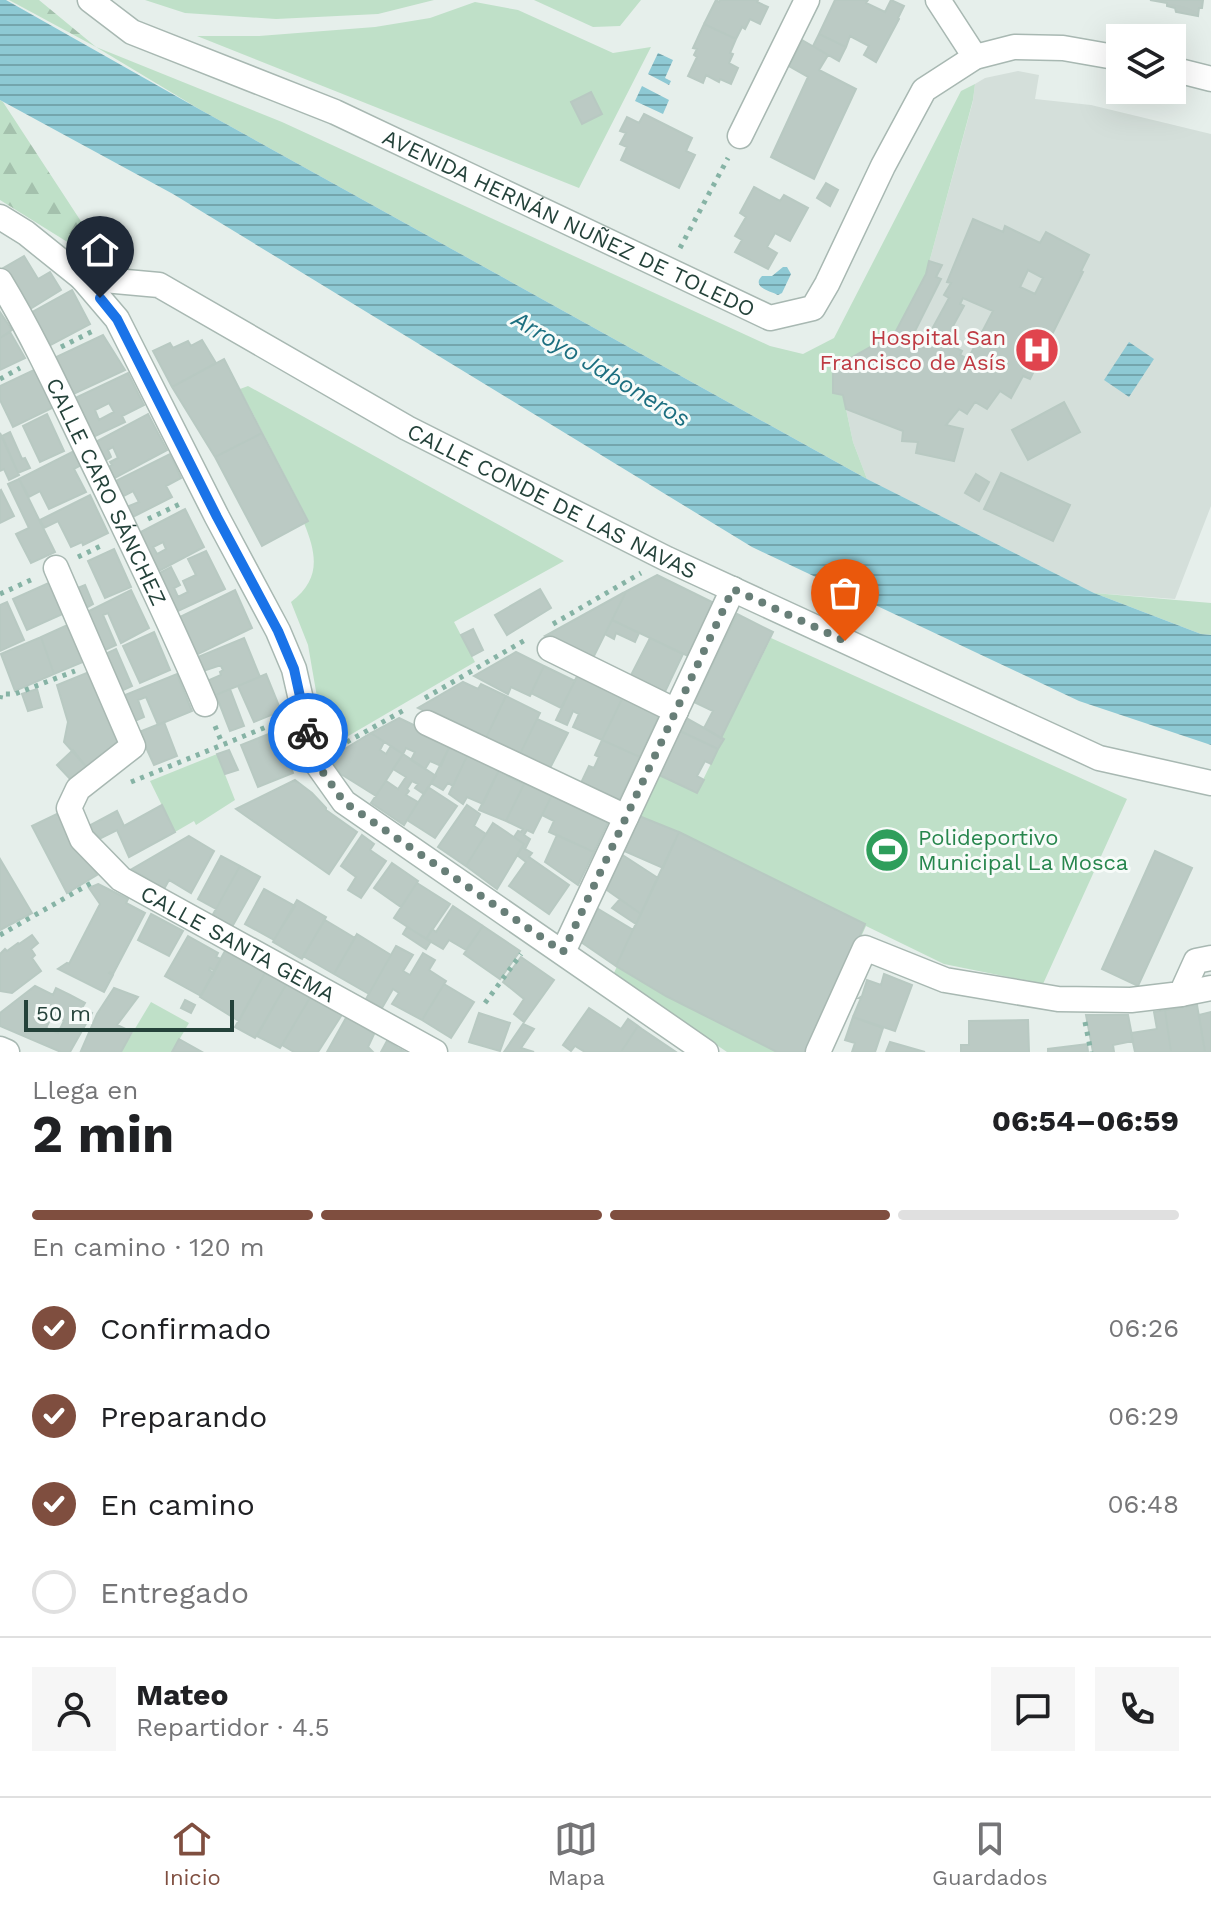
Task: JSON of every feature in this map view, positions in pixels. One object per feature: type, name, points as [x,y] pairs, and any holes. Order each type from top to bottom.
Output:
[{"type":"street","name":"AVENIDA HERNÁN NUÑEZ DE TOLEDO","points":[[90,0],[132,32],[335,112],[770,318],[813,308],[924,90],[975,57],[1014,47],[1063,48],[1106,56]]},
{"type":"street","points":[[734,146],[807,0]]},
{"type":"street","points":[[938,0],[975,57]]},
{"type":"street","points":[[1186,73],[1211,79]]},
{"type":"street","points":[[0,217],[26,233],[82,278],[117,319],[278,631],[294,669],[315,761],[344,802],[706,1052]]},
{"type":"street","name":"CALLE CONDE DE LAS NAVAS","points":[[82,278],[159,285],[407,428],[667,559],[1099,758],[1211,783]]},
{"type":"street","name":"CALLE CARO SÁNCHEZ","points":[[0,281],[21,317],[126,532],[205,704]]},
{"type":"street","name":"CALLE SANTA GEMA","points":[[46,573],[133,746],[78,789],[69,808],[82,839],[105,876],[121,879],[435,1052]]},
{"type":"street","points":[[563,952],[733,589]]},
{"type":"street","points":[[543,637],[676,711]]},
{"type":"street","points":[[427,723],[626,817]]},
{"type":"street","points":[[818,1052],[865,948],[945,980],[1058,999],[1131,1000],[1211,988]]},
{"type":"street","points":[[1181,994],[1196,961],[1211,958]]},
{"type":"street","points":[[0,1049],[7,1052]]},
{"type":"path","points":[[685,240],[734,146]]},
{"type":"path","points":[[41,357],[103,326]]},
{"type":"path","points":[[147,520],[205,492]]},
{"type":"path","points":[[329,753],[543,637],[667,559]]},
{"type":"path","points":[[0,594],[46,573]]},
{"type":"path","points":[[0,699],[1,694],[15,694],[56,679]]},
{"type":"path","points":[[125,785],[282,720]]},
{"type":"path","points":[[0,935],[105,876]]},
{"type":"path","points":[[485,1003],[535,934]]},
{"type":"shaded area","name":"Hospital San Francisco de Asís","points":[[1018,71],[1039,75],[1035,99],[1091,105],[1211,134],[1211,506],[1175,599],[1094,593],[867,479],[853,442],[843,395],[833,393],[833,368],[895,333],[926,274],[975,84],[985,78]]},
{"type":"green space","points":[[9,0],[39,0],[96,47]]},
{"type":"green space","points":[[145,0],[434,0],[378,14],[276,19],[185,13]]},
{"type":"green space","points":[[534,0],[641,0],[620,26],[593,27]]},
{"type":"green space","points":[[475,2],[518,10],[613,53],[651,47],[579,188],[197,36],[259,36],[375,27],[430,18]]},
{"type":"green space","points":[[96,47],[282,122],[770,346],[803,354],[834,338],[961,91],[975,84],[926,274],[895,333],[833,368],[833,392],[843,395],[853,442],[867,479],[199,109]]},
{"type":"green space","points":[[0,100],[86,229],[77,248],[0,200]]},
{"type":"green space","points":[[248,386],[564,561],[454,622],[475,662],[326,749],[308,645],[291,602],[308,584],[314,566],[312,546],[304,523],[308,520],[240,389]]},
{"type":"green space","points":[[1094,593],[1211,603],[1211,635],[1201,634]]},
{"type":"green space","name":"Polideportivo Municipal La Mosca","points":[[771,638],[1127,799],[1043,984],[944,964],[866,926],[808,1052],[727,1052],[613,975],[679,833],[639,816],[659,775],[697,792]]},
{"type":"green space","points":[[217,754],[235,800],[196,825],[194,821],[175,832],[150,781]]},
{"type":"green space","points":[[151,1002],[189,1023],[172,1052],[121,1052]]},
{"type":"water","name":"Arroyo Jaboneros","points":[[0,0],[6,0],[867,479],[1094,593],[1201,634],[1211,635],[1211,745],[1079,701],[752,547],[173,194],[0,100]]},
{"type":"water","points":[[658,53],[673,60],[665,78],[671,81],[669,85],[648,74]]},
{"type":"water","points":[[642,86],[669,100],[663,114],[635,101]]},
{"type":"water","points":[[787,267],[791,274],[782,293],[778,295],[760,286],[762,276],[772,276]]},
{"type":"water","points":[[1129,342],[1154,359],[1129,397],[1104,380]]},
{"type":"building","points":[[716,0],[758,0],[768,7],[760,24],[750,19],[736,39],[704,24]]},
{"type":"building","points":[[835,0],[868,0],[866,3],[885,12],[891,0],[904,6],[876,62],[864,55],[869,46],[850,36],[846,47],[819,34]]},
{"type":"building","points":[[1150,0],[1203,0],[1198,16],[1176,12],[1167,3]]},
{"type":"building","points":[[704,24],[736,39],[729,63],[738,68],[731,84],[706,75],[703,83],[688,76],[697,57],[694,55],[697,49],[693,48]]},
{"type":"building","points":[[819,34],[846,47],[839,61],[813,46]]},
{"type":"building","points":[[802,40],[828,55],[819,70],[856,89],[814,179],[771,157],[808,77],[789,66]]},
{"type":"building","points":[[591,92],[602,114],[582,124],[571,102]]},
{"type":"building","points":[[644,114],[692,138],[686,151],[695,155],[679,188],[621,160],[627,147],[620,144],[626,133],[620,131],[627,117],[639,123]]},
{"type":"building","points":[[826,183],[838,190],[830,206],[817,198]]},
{"type":"building","points":[[754,187],[780,201],[784,195],[808,208],[790,241],[775,233],[767,247],[777,253],[768,269],[735,252],[742,240],[735,236],[746,217],[740,213]]},
{"type":"building","points":[[973,219],[1003,232],[1005,226],[1040,243],[1046,232],[1089,255],[1030,379],[1023,376],[1011,398],[1000,391],[987,409],[975,402],[967,414],[959,409],[946,425],[963,429],[954,461],[916,453],[918,442],[902,441],[903,431],[846,409],[843,395],[833,393],[833,368],[895,333],[926,274],[929,261],[942,265],[936,277],[941,279],[910,341],[924,348],[931,335],[962,351],[960,355],[968,359],[993,311],[963,298],[960,304],[964,306],[947,337],[932,329],[949,298],[944,295],[951,283],[947,282]],"holes":[[[1028,270],[1043,278],[1035,294],[1020,287]]]},
{"type":"building","points":[[24,256],[38,279],[50,272],[61,290],[25,312],[0,270]]},
{"type":"building","points":[[72,290],[90,324],[45,348],[27,315]]},
{"type":"building","points":[[0,312],[12,330],[0,338]]},
{"type":"building","points":[[10,332],[25,358],[0,370],[0,338]]},
{"type":"building","points":[[103,335],[125,370],[67,397],[50,360]]},
{"type":"building","points":[[202,340],[216,363],[172,387],[153,351],[170,343],[173,348],[188,341],[191,346]]},
{"type":"building","points":[[224,359],[262,433],[215,457],[172,387]]},
{"type":"building","points":[[36,369],[54,407],[13,427],[0,400],[0,386]]},
{"type":"building","points":[[128,373],[144,405],[122,416],[125,422],[89,439],[71,400]],"holes":[[[109,403],[114,412],[99,420],[95,410]]]},
{"type":"building","points":[[1064,402],[1080,432],[1028,460],[1012,430]]},
{"type":"building","points":[[47,414],[64,451],[40,462],[23,426]]},
{"type":"building","points":[[148,414],[167,450],[111,480],[105,469],[118,458],[113,447],[108,450],[111,457],[102,463],[92,444]]},
{"type":"building","points":[[10,432],[22,459],[25,458],[30,468],[18,473],[2,436]]},
{"type":"building","points":[[0,433],[19,475],[9,480],[4,469],[0,471]]},
{"type":"building","points":[[262,433],[308,521],[262,546],[215,457]]},
{"type":"building","points":[[76,450],[83,464],[74,469],[86,492],[49,509],[40,491],[29,497],[19,479]]},
{"type":"building","points":[[170,454],[181,478],[166,486],[172,497],[129,519],[124,508],[139,502],[133,491],[120,498],[112,483]]},
{"type":"building","points":[[1001,473],[1070,505],[1053,541],[984,509]]},
{"type":"building","points":[[976,474],[989,482],[979,501],[965,493]]},
{"type":"building","points":[[19,479],[55,552],[31,563],[16,534],[29,528],[8,484]]},
{"type":"building","points":[[0,491],[14,516],[0,523]]},
{"type":"building","points":[[90,495],[108,533],[71,547],[58,521],[44,528],[40,520]]},
{"type":"building","points":[[185,509],[204,547],[157,572],[137,534]],"holes":[[[163,542],[166,549],[157,554],[153,547]]]},
{"type":"building","points":[[114,549],[131,587],[105,598],[88,561]]},
{"type":"building","points":[[206,551],[225,589],[178,611],[158,574],[171,567],[180,585],[174,588],[178,597],[188,592],[183,581],[196,575],[188,559]]},
{"type":"building","points":[[657,575],[714,603],[688,656],[612,620],[623,593]]},
{"type":"building","points":[[53,581],[67,612],[27,630],[13,599]]},
{"type":"building","points":[[85,585],[93,604],[84,609],[75,589]]},
{"type":"building","points":[[540,589],[551,608],[507,635],[495,615]]},
{"type":"building","points":[[131,590],[149,628],[121,643],[108,613],[103,615],[116,645],[101,652],[85,613]]},
{"type":"building","points":[[235,590],[252,628],[196,655],[178,618]]},
{"type":"building","points":[[623,593],[592,660],[545,636]]},
{"type":"building","points":[[7,602],[24,640],[0,651],[0,605]]},
{"type":"building","points":[[737,614],[773,632],[721,738],[704,728],[713,711],[694,702]]},
{"type":"building","points":[[612,620],[639,633],[635,642],[616,633],[614,639],[605,634]]},
{"type":"building","points":[[74,622],[90,659],[54,674],[41,637]]},
{"type":"building","points":[[473,629],[483,650],[472,656],[461,635]]},
{"type":"building","points":[[154,632],[170,670],[140,683],[123,646]]},
{"type":"building","points":[[41,637],[54,674],[15,691],[1,654]]},
{"type":"building","points":[[244,638],[260,677],[213,696],[207,681],[221,675],[223,670],[218,666],[203,671],[198,657]]},
{"type":"building","points":[[650,638],[683,654],[663,696],[629,679]]},
{"type":"building","points":[[116,649],[132,686],[119,692],[103,655]]},
{"type":"building","points":[[516,652],[544,666],[530,696],[511,687],[508,694],[474,676]]},
{"type":"building","points":[[544,666],[575,681],[561,708],[531,693]]},
{"type":"building","points":[[94,670],[125,739],[88,769],[64,742],[68,722],[57,685]]},
{"type":"building","points":[[579,672],[624,695],[602,740],[573,727],[579,714],[573,711],[567,725],[556,720]]},
{"type":"building","points":[[177,674],[192,711],[158,725],[146,697],[138,700],[144,717],[135,721],[125,695]]},
{"type":"building","points":[[266,674],[281,711],[254,722],[238,686]]},
{"type":"building","points":[[463,682],[478,689],[481,684],[506,696],[485,740],[418,708]]},
{"type":"building","points":[[37,689],[42,707],[28,711],[22,694]]},
{"type":"building","points":[[230,689],[244,726],[230,731],[216,695]]},
{"type":"building","points":[[624,695],[660,714],[640,757],[602,740]]},
{"type":"building","points":[[506,696],[540,713],[519,756],[485,740]]},
{"type":"building","points":[[399,718],[451,743],[441,766],[430,761],[425,769],[411,760],[415,752],[406,748],[403,754],[371,733]]},
{"type":"building","points":[[686,718],[724,739],[718,749],[680,731]]},
{"type":"building","points":[[537,719],[568,733],[549,770],[519,756]]},
{"type":"building","points":[[164,722],[177,756],[154,765],[139,732]]},
{"type":"building","points":[[276,731],[293,773],[258,787],[241,745]]},
{"type":"building","points":[[680,731],[718,749],[711,764],[705,761],[697,776],[704,780],[697,793],[659,775]]},
{"type":"building","points":[[371,733],[384,742],[380,750],[386,754],[391,746],[403,754],[376,796],[341,774],[330,758]]},
{"type":"building","points":[[602,740],[640,757],[618,803],[580,785],[589,766],[594,768],[599,757],[595,755]]},
{"type":"building","points":[[450,746],[468,754],[453,786],[448,783],[443,790],[431,783]]},
{"type":"building","points":[[73,750],[88,769],[73,782],[57,765]]},
{"type":"building","points":[[229,750],[238,770],[225,774],[217,754]]},
{"type":"building","points":[[403,754],[436,776],[424,794],[415,788],[418,784],[412,781],[406,795],[418,802],[404,825],[371,803],[386,781],[398,789],[406,777],[393,769]]},
{"type":"building","points":[[468,754],[500,768],[483,804],[467,797],[463,804],[449,794]]},
{"type":"building","points":[[500,768],[508,772],[507,776],[524,784],[506,821],[479,810]]},
{"type":"building","points":[[295,780],[312,793],[326,810],[357,832],[329,874],[236,809]]},
{"type":"building","points":[[526,780],[553,793],[533,833],[527,830],[524,835],[530,839],[525,849],[522,847],[524,844],[514,837],[523,829],[506,821]]},
{"type":"building","points":[[428,787],[457,806],[435,838],[407,820]]},
{"type":"building","points":[[553,793],[609,820],[594,852],[549,832],[554,821],[542,815]]},
{"type":"building","points":[[162,805],[175,832],[129,857],[117,830],[101,838],[87,827],[117,811],[124,826]]},
{"type":"building","points":[[467,805],[480,814],[474,826],[486,834],[466,866],[438,847]]},
{"type":"building","points":[[63,811],[97,875],[67,893],[32,826]]},
{"type":"building","points":[[639,816],[679,832],[663,868],[622,850]]},
{"type":"building","points":[[493,823],[524,844],[497,889],[466,866]]},
{"type":"building","points":[[679,832],[865,924],[808,1052],[777,1052],[666,996],[616,966]]},
{"type":"building","points":[[362,835],[374,844],[370,850],[386,861],[361,898],[348,890],[356,877],[341,866]]},
{"type":"building","points":[[557,835],[594,852],[578,885],[545,862]]},
{"type":"building","points":[[189,836],[214,851],[191,893],[169,880],[164,889],[132,869]]},
{"type":"building","points":[[522,847],[532,853],[529,857],[569,885],[549,914],[509,886],[526,862],[517,855]]},
{"type":"building","points":[[1155,851],[1192,868],[1138,986],[1102,969]]},
{"type":"building","points":[[621,854],[658,878],[641,914],[604,888]]},
{"type":"building","points":[[221,856],[240,866],[216,909],[198,899]]},
{"type":"building","points":[[0,859],[32,913],[0,930]]},
{"type":"building","points":[[392,863],[418,881],[401,907],[374,888]]},
{"type":"building","points":[[240,866],[260,877],[232,927],[212,916]]},
{"type":"building","points":[[417,883],[450,904],[426,939],[394,918]]},
{"type":"building","points":[[98,884],[128,899],[126,903],[145,913],[113,974],[109,973],[113,975],[104,992],[58,969],[69,964],[100,904],[89,888]]},
{"type":"building","points":[[264,889],[295,906],[274,940],[245,924]]},
{"type":"building","points":[[620,899],[641,914],[636,924],[612,908]]},
{"type":"building","points":[[297,900],[326,917],[302,959],[273,942]]},
{"type":"building","points":[[453,906],[483,926],[466,950],[449,940],[443,949],[426,939],[432,929],[436,932]]},
{"type":"building","points":[[595,907],[633,930],[616,966],[578,940]]},
{"type":"building","points":[[151,914],[183,931],[169,956],[138,940]]},
{"type":"building","points":[[325,920],[355,938],[334,974],[303,956]]},
{"type":"building","points":[[483,926],[520,951],[500,979],[464,954]]},
{"type":"building","points":[[407,927],[431,941],[426,949],[403,934]]},
{"type":"building","points":[[357,934],[391,955],[369,994],[334,974]]},
{"type":"building","points":[[32,935],[38,943],[31,949],[35,955],[32,958],[41,971],[12,993],[0,991],[0,954]]},
{"type":"building","points":[[188,936],[218,953],[216,957],[221,959],[215,971],[210,968],[214,973],[201,996],[165,976]]},
{"type":"building","points":[[396,946],[413,955],[403,971],[410,975],[423,953],[435,960],[429,970],[446,981],[422,1020],[392,1004],[399,993],[393,989],[382,1008],[366,999]]},
{"type":"building","points":[[226,949],[266,971],[239,1021],[200,997]]},
{"type":"building","points":[[521,957],[554,980],[524,1022],[514,1014],[524,999],[503,982]]},
{"type":"building","points":[[266,971],[287,983],[255,1038],[235,1027]]},
{"type":"building","points":[[884,974],[912,985],[895,1031],[853,1017],[867,980],[881,985]]},
{"type":"building","points":[[287,983],[311,996],[280,1048],[257,1036]]},
{"type":"building","points":[[444,984],[474,1002],[451,1038],[422,1020]]},
{"type":"building","points":[[35,986],[53,995],[56,988],[85,1003],[82,1008],[92,1013],[70,1052],[61,1052],[0,1026],[0,1013]],"holes":[[[52,1016],[64,1021],[58,1033],[46,1028]]]},
{"type":"building","points":[[114,988],[138,997],[117,1025],[132,1032],[121,1052],[81,1051],[97,1014]]},
{"type":"building","points":[[311,996],[343,1013],[318,1052],[294,1052],[282,1045]]},
{"type":"building","points":[[185,1000],[195,1005],[191,1013],[181,1008]]},
{"type":"building","points":[[1197,1005],[1205,1052],[1171,1052],[1165,1010]]},
{"type":"building","points":[[589,1008],[621,1029],[628,1019],[638,1026],[621,1052],[585,1052],[575,1046],[571,1051],[563,1045]]},
{"type":"building","points":[[1165,1010],[1171,1052],[1135,1052],[1131,1033],[1157,1029],[1154,1012]]},
{"type":"building","points":[[1211,1012],[1211,1052],[1205,1052],[1199,1015]]},
{"type":"building","points":[[479,1013],[510,1023],[500,1051],[469,1042]]},
{"type":"building","points":[[1086,1015],[1128,1015],[1133,1041],[1113,1045],[1114,1052],[1093,1052]]},
{"type":"building","points":[[347,1016],[374,1034],[368,1047],[373,1052],[327,1052]]},
{"type":"building","points":[[853,1017],[883,1028],[875,1052],[852,1052],[855,1043],[845,1040]]},
{"type":"building","points":[[1028,1020],[1029,1052],[961,1052],[961,1045],[969,1045],[969,1021]]},
{"type":"building","points":[[523,1024],[534,1029],[521,1048],[534,1052],[504,1052]]},
{"type":"building","points":[[638,1026],[642,1029],[676,1052],[621,1052]]},
{"type":"building","points":[[179,1039],[202,1052],[172,1052]]},
{"type":"building","points":[[387,1041],[398,1048],[405,1052],[381,1052]]},
{"type":"building","points":[[890,1042],[925,1052],[886,1052]]},
{"type":"building","points":[[1087,1044],[1088,1052],[1048,1052],[1048,1049]]},
{"type":"way so far","points":[[308,733],[315,761],[344,802],[563,952],[733,589],[845,641]]},
{"type":"place","name":"Hospital San Francisco de Asís","points":[[1037,350]]},
{"type":"place","name":"Polideportivo Municipal La Mosca","points":[[887,850]]},
{"type":"route","points":[[100,298],[117,319],[278,631],[294,669],[308,733]]}]
